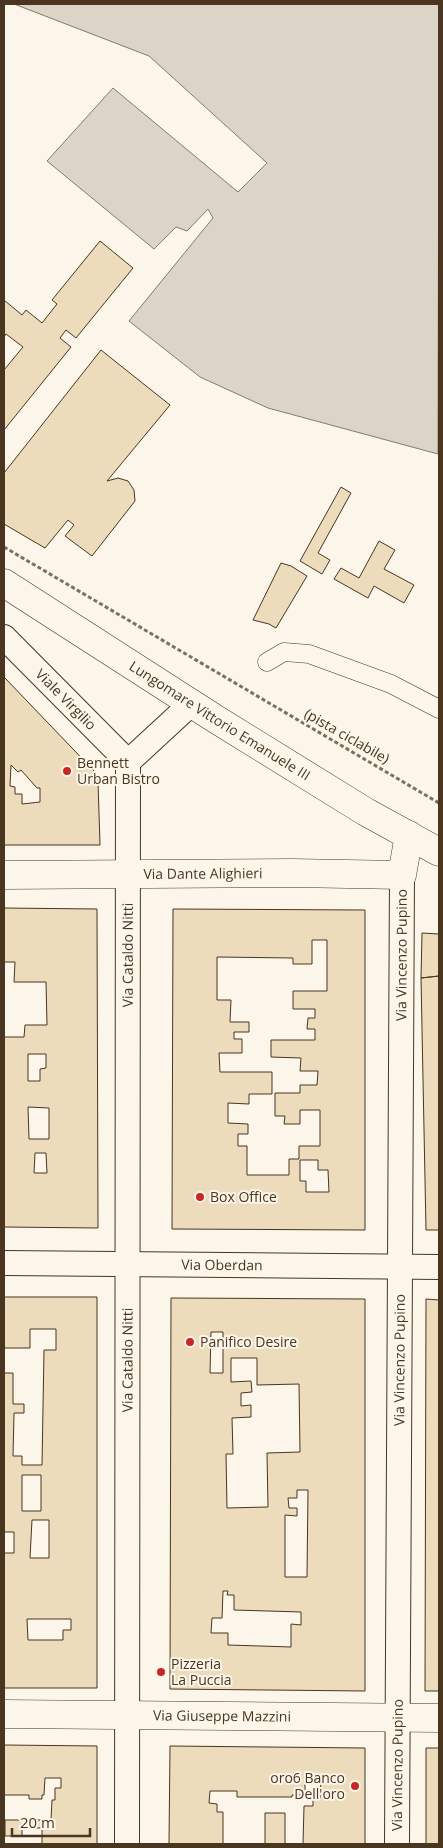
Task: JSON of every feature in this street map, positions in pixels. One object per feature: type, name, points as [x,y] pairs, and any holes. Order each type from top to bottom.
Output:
[{"type":"main road","name":"Lungomare Vittorio Emanuele III","points":[[4,583],[366,812],[439,852]]},
{"type":"main road","points":[[402,875],[409,835]]},
{"type":"main road","name":"Via Dante Alighieri","points":[[4,875],[292,873],[402,875]]},
{"type":"main road","name":"Via Giuseppe Mazzini","points":[[4,1714],[439,1718]]},
{"type":"street","name":"Viale Virgilio","points":[[4,637],[128,762]]},
{"type":"street","points":[[267,662],[284,652],[309,654],[390,684],[439,709]]},
{"type":"street","points":[[128,762],[192,703]]},
{"type":"street","name":"Via Cataldo Nitti","points":[[127,1844],[128,762]]},
{"type":"street","name":"Via Vincenzo Pupino","points":[[397,1844],[402,875]]},
{"type":"street","name":"Via Oberdan","points":[[4,1262],[439,1267]]},
{"type":"path","name":"(pista ciclabile)","points":[[4,548],[439,803]]},
{"type":"shaded area","points":[[14,4],[439,4],[438,454],[268,408],[200,377],[129,321],[213,218],[208,209],[187,231],[176,227],[154,249],[47,161],[113,88],[238,192],[267,163],[149,56]]},
{"type":"building","points":[[100,241],[133,268],[76,338],[66,330],[60,338],[71,347],[4,430],[4,370],[23,347],[6,334],[4,337],[4,300],[22,315],[26,310],[42,323],[57,304],[52,300]]},
{"type":"building","points":[[101,350],[170,405],[107,481],[118,478],[128,481],[134,490],[135,501],[92,556],[65,536],[74,525],[68,520],[45,548],[4,524],[4,473]]},
{"type":"building","points":[[341,487],[351,493],[318,553],[330,560],[322,574],[300,561]]},
{"type":"building","points":[[379,541],[395,550],[384,569],[414,585],[404,603],[374,586],[368,598],[334,579],[341,568],[359,578]]},
{"type":"building","points":[[281,563],[291,566],[307,576],[276,628],[253,620]]},
{"type":"building","points":[[4,677],[95,772],[98,782],[100,845],[4,845]],"holes":[[[11,765],[18,772],[21,770],[37,788],[40,788],[40,802],[22,804],[22,794],[15,794],[15,787],[10,786]]]},
{"type":"building","points":[[4,908],[97,909],[98,1228],[4,1227],[4,1037],[24,1037],[25,1025],[47,1025],[46,982],[14,982],[15,962],[4,962]],"holes":[[[28,1054],[46,1054],[46,1068],[40,1069],[40,1081],[28,1081]],[[28,1107],[49,1108],[49,1139],[29,1139]],[[35,1153],[46,1153],[47,1173],[34,1173]]]},
{"type":"building","points":[[173,909],[365,910],[365,1230],[172,1229]],"holes":[[[312,940],[327,940],[327,991],[293,991],[293,1009],[315,1009],[315,1018],[308,1018],[307,1029],[315,1029],[315,1040],[271,1040],[271,1057],[301,1058],[300,1071],[318,1071],[317,1085],[300,1085],[300,1093],[275,1093],[275,1116],[285,1116],[284,1124],[300,1124],[300,1110],[320,1110],[320,1146],[299,1146],[299,1159],[289,1159],[289,1175],[247,1175],[247,1146],[238,1146],[238,1134],[248,1134],[248,1124],[228,1123],[228,1103],[249,1104],[249,1094],[272,1094],[272,1072],[220,1072],[219,1053],[242,1053],[242,1039],[234,1039],[234,1032],[249,1032],[249,1022],[230,1022],[231,1000],[217,1000],[217,957],[293,958],[293,964],[312,964]],[[300,1160],[318,1160],[318,1170],[328,1170],[329,1192],[306,1192],[306,1181],[300,1181]]]},
{"type":"building","points":[[422,933],[439,934],[439,976],[421,978]]},
{"type":"building","points":[[439,976],[439,1230],[426,1230],[421,978]]},
{"type":"building","points":[[4,1297],[97,1297],[97,1688],[4,1688],[4,1553],[14,1553],[14,1532],[4,1532],[4,1373],[13,1373],[13,1404],[24,1404],[24,1413],[14,1413],[13,1456],[22,1456],[22,1465],[42,1465],[44,1350],[56,1350],[56,1329],[30,1329],[30,1348],[4,1348]],"holes":[[[22,1475],[41,1475],[41,1511],[22,1511]],[[32,1520],[49,1520],[49,1558],[30,1558]],[[27,1619],[71,1619],[71,1630],[63,1630],[63,1640],[28,1640]]]},
{"type":"building","points":[[171,1298],[365,1299],[365,1691],[170,1689]],"holes":[[[211,1332],[223,1332],[223,1373],[210,1373]],[[231,1358],[257,1358],[257,1385],[299,1384],[300,1452],[267,1453],[268,1507],[227,1508],[226,1454],[233,1454],[232,1418],[251,1417],[251,1405],[241,1406],[241,1393],[252,1392],[251,1381],[231,1382]],[[297,1490],[308,1490],[307,1577],[285,1577],[285,1515],[297,1516],[297,1508],[289,1508],[288,1498],[297,1498]],[[223,1591],[228,1591],[227,1595],[234,1595],[234,1610],[301,1612],[301,1625],[291,1624],[291,1647],[228,1645],[228,1633],[211,1633],[212,1618],[222,1618]]]},
{"type":"building","points":[[426,1299],[439,1300],[439,1691],[425,1691]]},
{"type":"building","points":[[4,1745],[97,1746],[97,1844],[42,1844],[42,1828],[22,1828],[22,1836],[5,1836],[5,1820],[51,1820],[52,1800],[55,1800],[55,1788],[61,1788],[61,1778],[45,1778],[42,1799],[29,1799],[29,1795],[4,1795]]},
{"type":"building","points":[[170,1746],[365,1748],[365,1844],[303,1844],[304,1806],[313,1806],[313,1798],[320,1798],[321,1780],[305,1780],[305,1795],[292,1795],[292,1797],[237,1797],[237,1791],[210,1791],[209,1803],[217,1804],[217,1812],[223,1812],[223,1844],[169,1844]]},
{"type":"building","points":[[426,1748],[439,1748],[439,1844],[426,1844]]},
{"type":"building","points":[[265,1813],[285,1813],[285,1844],[265,1844]]},
{"type":"place","name":"Bennett Urban Bistro","points":[[67,771]]},
{"type":"place","name":"Box Office","points":[[200,1197]]},
{"type":"place","name":"Panifico Desire","points":[[190,1342]]},
{"type":"place","name":"Pizzeria La Puccia","points":[[161,1672]]},
{"type":"place","name":"oro6 Banco Dell'oro","points":[[355,1786]]}]
